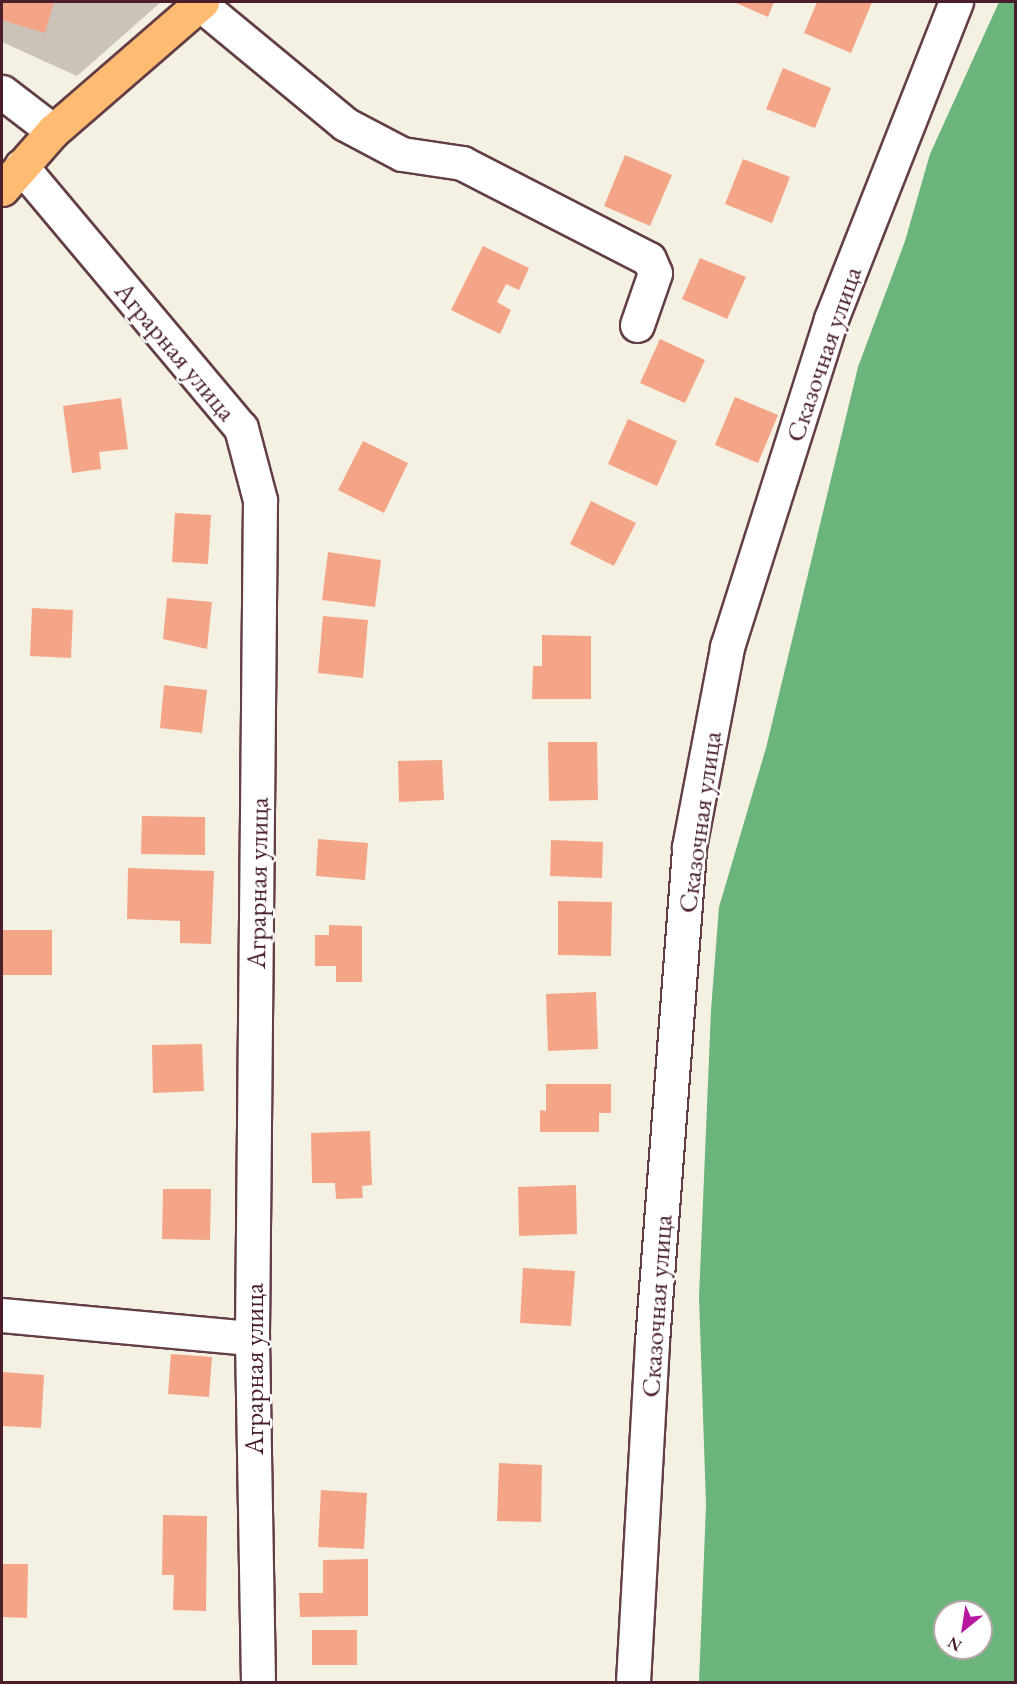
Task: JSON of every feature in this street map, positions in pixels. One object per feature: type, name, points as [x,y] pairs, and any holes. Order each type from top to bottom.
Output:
[{"type":"main road","points":[[11,178],[53,131],[201,3]]},
{"type":"street","name":"Сказочная улица","points":[[633,1683],[653,1330],[689,848],[725,659],[831,319],[956,2]]},
{"type":"street","points":[[201,3],[345,124],[402,154],[462,163],[649,259],[655,273],[637,325]]},
{"type":"street","points":[[2,92],[53,131]]},
{"type":"street","name":"Аграрная улица","points":[[11,178],[241,428],[260,500],[252,1338],[258,1683]]},
{"type":"street","points":[[2,1315],[252,1338]]},
{"type":"shaded area","points":[[2,2],[161,2],[77,76],[2,42]]},
{"type":"green space","points":[[999,2],[1016,2],[1015,1682],[699,1682],[706,1505],[699,1297],[711,1010],[719,907],[766,748],[858,367],[905,241],[930,154]]},
{"type":"building","points":[[2,2],[54,2],[45,33],[2,20]]},
{"type":"building","points":[[734,2],[774,2],[768,17]]},
{"type":"building","points":[[817,2],[872,2],[851,53],[804,33]]},
{"type":"building","points":[[783,68],[831,88],[815,128],[766,109]]},
{"type":"building","points":[[625,155],[672,175],[650,226],[604,206]]},
{"type":"building","points":[[743,159],[790,177],[772,223],[725,204]]},
{"type":"building","points":[[483,246],[529,268],[519,290],[506,284],[497,302],[511,310],[500,334],[451,310]]},
{"type":"building","points":[[700,258],[746,277],[727,319],[682,299]]},
{"type":"building","points":[[660,339],[705,360],[685,403],[640,383]]},
{"type":"building","points":[[735,397],[778,415],[758,463],[715,445]]},
{"type":"building","points":[[121,398],[128,449],[99,452],[101,469],[72,473],[63,406]]},
{"type":"building","points":[[628,419],[677,441],[657,486],[608,464]]},
{"type":"building","points":[[363,441],[408,463],[384,513],[338,490]]},
{"type":"building","points":[[591,501],[636,523],[614,566],[570,544]]},
{"type":"building","points":[[175,513],[211,515],[208,564],[172,562]]},
{"type":"building","points":[[328,552],[381,560],[375,607],[322,600]]},
{"type":"building","points":[[167,598],[212,602],[207,649],[163,639]]},
{"type":"building","points":[[32,608],[73,610],[71,658],[30,656]]},
{"type":"building","points":[[323,616],[368,620],[363,678],[318,673]]},
{"type":"building","points":[[542,635],[591,636],[591,699],[532,699],[533,666],[542,666]]},
{"type":"building","points":[[164,685],[207,690],[202,733],[160,728]]},
{"type":"building","points":[[548,742],[597,742],[598,800],[549,801]]},
{"type":"building","points":[[442,760],[444,800],[399,802],[398,761]]},
{"type":"building","points":[[142,816],[205,817],[205,855],[141,854]]},
{"type":"building","points":[[318,839],[368,843],[365,880],[316,876]]},
{"type":"building","points":[[551,840],[603,842],[602,878],[550,876]]},
{"type":"building","points":[[128,868],[214,871],[211,944],[180,943],[180,921],[127,919]]},
{"type":"building","points":[[558,901],[612,902],[611,956],[558,955]]},
{"type":"building","points":[[329,925],[362,926],[362,982],[336,982],[336,966],[315,966],[315,935],[329,935]]},
{"type":"building","points":[[2,930],[52,930],[52,975],[2,975]]},
{"type":"building","points":[[596,992],[598,1049],[548,1051],[546,994]]},
{"type":"building","points":[[202,1044],[204,1091],[153,1093],[152,1045]]},
{"type":"building","points":[[546,1084],[611,1084],[611,1113],[599,1113],[599,1132],[540,1132],[540,1110],[546,1111]]},
{"type":"building","points":[[370,1131],[372,1185],[362,1186],[363,1198],[336,1199],[335,1183],[312,1183],[311,1133]]},
{"type":"building","points":[[576,1185],[577,1234],[519,1236],[518,1187]]},
{"type":"building","points":[[163,1189],[211,1189],[210,1240],[162,1239]]},
{"type":"building","points":[[523,1268],[575,1271],[571,1326],[520,1323]]},
{"type":"building","points":[[171,1354],[212,1357],[209,1397],[168,1394]]},
{"type":"building","points":[[2,1372],[44,1375],[41,1428],[2,1426]]},
{"type":"building","points":[[499,1463],[542,1465],[541,1522],[497,1521]]},
{"type":"building","points":[[321,1490],[367,1493],[364,1549],[318,1547]]},
{"type":"building","points":[[163,1515],[207,1516],[206,1611],[173,1610],[174,1575],[162,1575]]},
{"type":"building","points":[[368,1559],[368,1616],[300,1617],[299,1593],[323,1593],[323,1560]]},
{"type":"building","points":[[2,1564],[28,1564],[27,1618],[2,1617]]},
{"type":"building","points":[[312,1630],[357,1630],[357,1665],[312,1665]]}]
